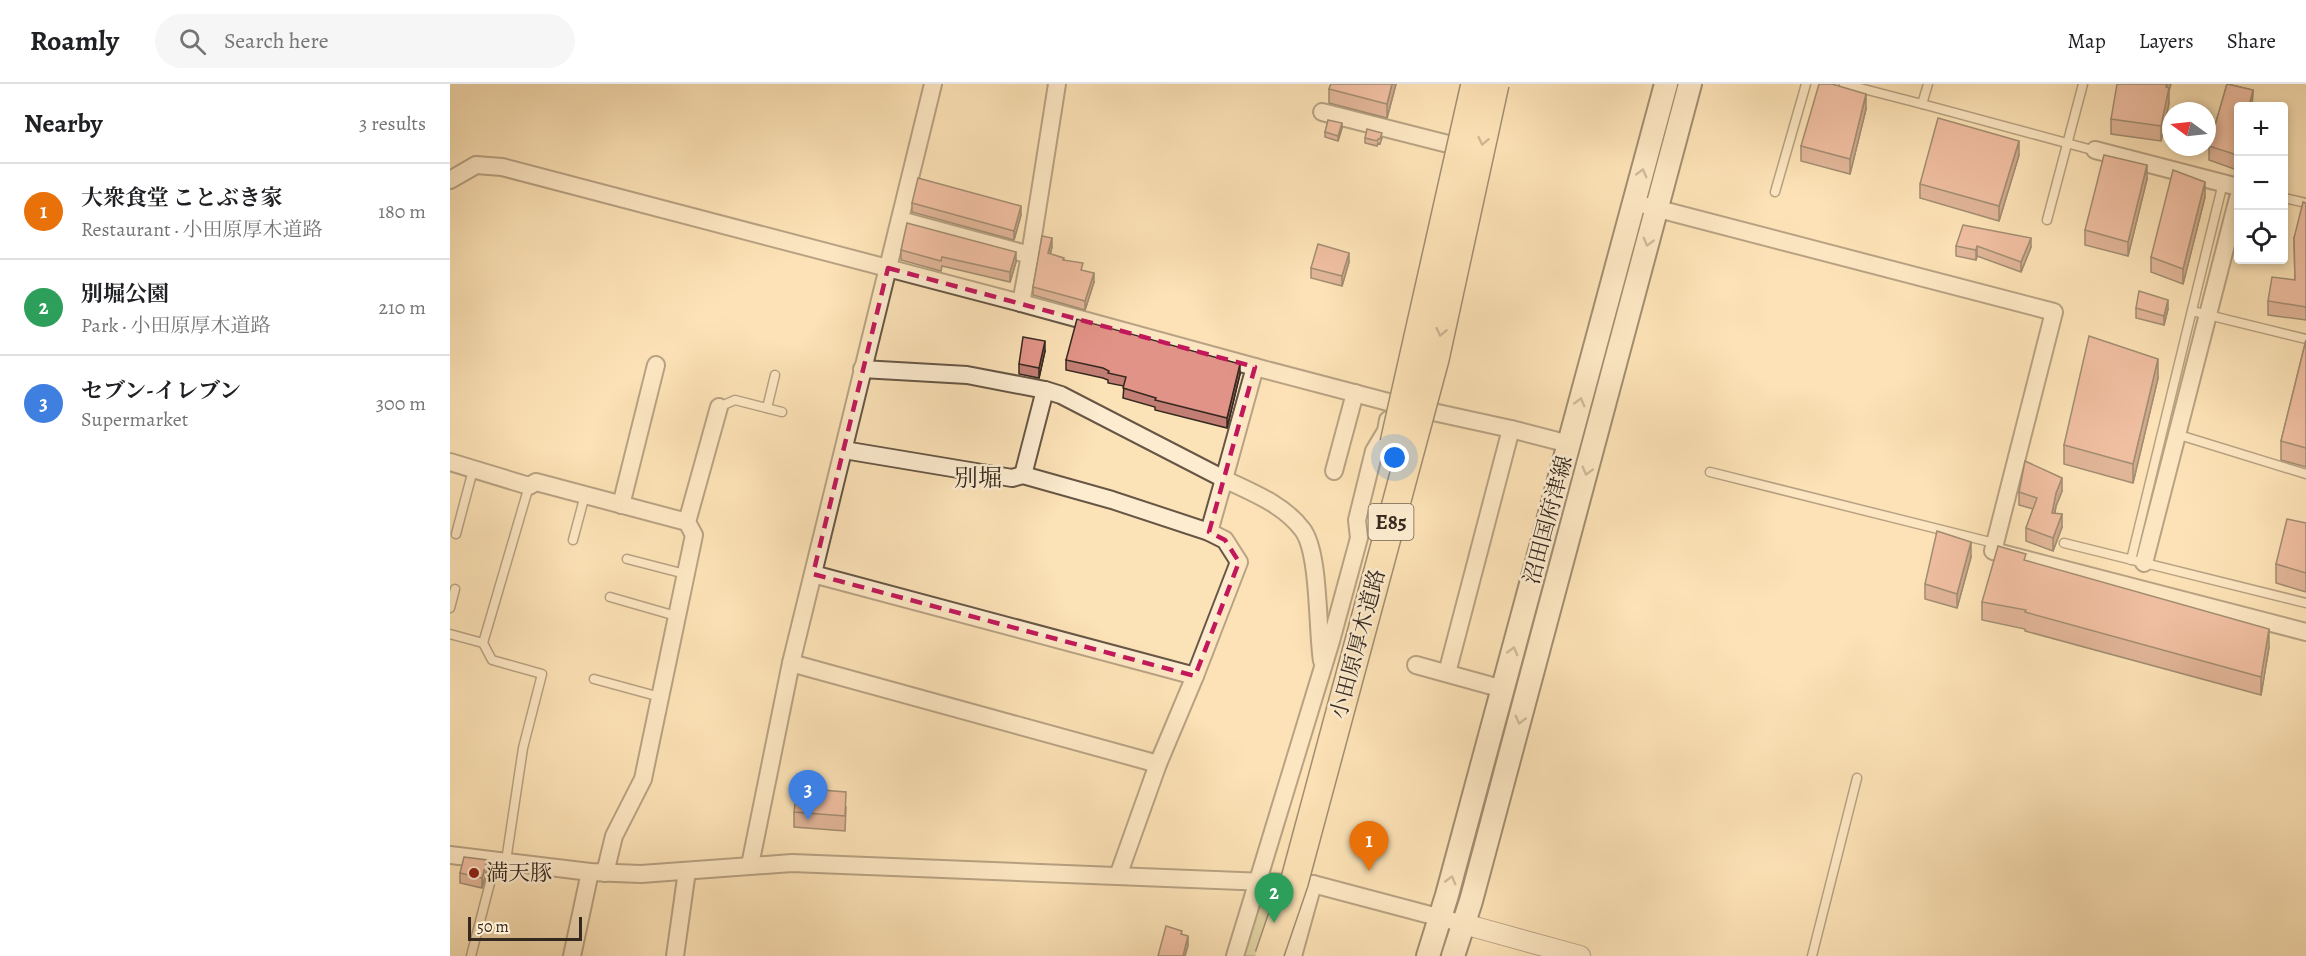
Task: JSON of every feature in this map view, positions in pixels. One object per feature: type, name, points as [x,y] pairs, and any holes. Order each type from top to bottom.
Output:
[{"type":"highway","name":"小田原厚木道路","points":[[1252,956],[1283,859],[1367,564],[1475,84]]},
{"type":"highway","name":"小田原厚木道路","points":[[1269,956],[1294,883],[1435,359],[1495,84]]},
{"type":"main road","name":"沼田国府津線","points":[[1428,956],[1441,917],[1666,84]]},
{"type":"main road","name":"沼田国府津線","points":[[1453,956],[1464,924],[1690,84]]},
{"type":"street","points":[[750,865],[791,663],[933,84]]},
{"type":"street","points":[[1021,303],[1056,84]]},
{"type":"street","points":[[1235,956],[1359,538],[1357,520],[1374,451],[1386,431],[1462,84]]},
{"type":"street","points":[[1322,112],[1448,144]]},
{"type":"street","points":[[2095,150],[2230,185]]},
{"type":"street","points":[[450,180],[476,165],[502,167],[1392,403],[1569,444]]},
{"type":"street","points":[[1634,202],[2054,312],[1992,551],[2306,632]]},
{"type":"street","points":[[2138,561],[2200,313],[2234,210]]},
{"type":"street","points":[[900,220],[1030,255]]},
{"type":"street","points":[[621,505],[656,365]]},
{"type":"street","points":[[1209,532],[1255,367]]},
{"type":"street","points":[[862,369],[968,375],[1061,395],[1268,501],[1304,530],[1314,567],[1318,639],[1323,665]]},
{"type":"street","points":[[1023,476],[1045,390]]},
{"type":"street","points":[[1334,471],[1354,393]]},
{"type":"street","points":[[572,956],[598,872],[644,779],[694,535],[687,522],[719,407]]},
{"type":"street","points":[[1447,674],[1511,429]]},
{"type":"street","points":[[844,450],[1012,478],[1023,476],[1112,500],[1209,532],[1225,540],[1239,562],[1158,764],[1118,876]]},
{"type":"street","points":[[450,462],[529,486],[536,482],[687,522]]},
{"type":"street","points":[[813,574],[1195,676]]},
{"type":"street","points":[[791,663],[1158,764]]},
{"type":"street","points":[[1416,665],[1503,689]]},
{"type":"street","points":[[450,855],[598,872],[641,874],[792,863],[1313,884],[1580,956]]},
{"type":"street","points":[[675,956],[687,871]]},
{"type":"street","points":[[1293,956],[1313,884]]},
{"type":"lane","points":[[1775,192],[1806,84]]},
{"type":"lane","points":[[1844,84],[2095,150]]},
{"type":"lane","points":[[1922,104],[1928,84]]},
{"type":"lane","points":[[2047,220],[2083,84]]},
{"type":"lane","points":[[2230,185],[2200,313],[2306,339]]},
{"type":"lane","points":[[2288,199],[2306,203]]},
{"type":"lane","points":[[767,408],[775,375]]},
{"type":"lane","points":[[719,407],[735,400],[782,412]]},
{"type":"lane","points":[[2171,432],[2306,474]]},
{"type":"lane","points":[[456,534],[473,470]]},
{"type":"lane","points":[[1710,472],[1994,543]]},
{"type":"lane","points":[[471,956],[501,860],[523,748],[542,674],[492,660],[483,643],[529,486]]},
{"type":"lane","points":[[573,540],[585,495]]},
{"type":"lane","points":[[2064,543],[2306,603]]},
{"type":"lane","points":[[627,559],[685,574]]},
{"type":"lane","points":[[450,608],[455,589]]},
{"type":"lane","points":[[610,597],[676,616]]},
{"type":"lane","points":[[450,634],[483,643]]},
{"type":"lane","points":[[594,679],[660,697]]},
{"type":"lane","points":[[1812,956],[1857,777]]},
{"type":"highlighted area","points":[[888,268],[1255,367],[1209,532],[1225,540],[1239,562],[1195,676],[813,574]]},
{"type":"shaded area","points":[[1265,888],[1304,890],[1287,956],[1242,956]]},
{"type":"building","points":[[1331,84],[1392,84],[1387,104],[1329,89]]},
{"type":"building","points":[[1819,84],[1832,84],[1866,94],[1850,159],[1801,146]]},
{"type":"building","points":[[2117,84],[2167,84],[2166,87],[2169,88],[2166,102],[2162,102],[2161,126],[2111,119]]},
{"type":"building","points":[[2227,84],[2253,90],[2250,102],[2234,102],[2234,154],[2216,148],[2216,122]]},
{"type":"building","points":[[1938,118],[2019,141],[1999,206],[1920,184]]},
{"type":"building","points":[[1328,120],[1342,123],[1338,136],[1325,132]]},
{"type":"building","points":[[1367,129],[1382,133],[1380,139],[1377,141],[1365,138]]},
{"type":"building","points":[[2104,155],[2147,165],[2128,242],[2085,230]]},
{"type":"building","points":[[2173,170],[2205,182],[2183,269],[2151,257]]},
{"type":"building","points":[[918,178],[1021,206],[1014,231],[912,203]]},
{"type":"building","points":[[2303,202],[2306,203],[2306,307],[2268,301],[2272,277],[2295,280],[2294,238]]},
{"type":"building","points":[[907,223],[1016,252],[1010,272],[942,257],[941,261],[901,250]]},
{"type":"building","points":[[1963,225],[2031,238],[2021,262],[1977,246],[1976,250],[1956,246]]},
{"type":"building","points":[[1042,236],[1052,238],[1048,253],[1064,258],[1063,260],[1083,263],[1081,270],[1094,273],[1085,301],[1033,287]]},
{"type":"building","points":[[1318,244],[1349,253],[1342,276],[1311,268]]},
{"type":"building","points":[[2139,291],[2168,300],[2164,316],[2136,308]]},
{"type":"building","points":[[1077,319],[1240,364],[1227,418],[1155,400],[1156,398],[1123,388],[1126,377],[1108,373],[1109,371],[1103,368],[1066,360]]},
{"type":"building","points":[[2089,336],[2158,359],[2133,464],[2064,445]]},
{"type":"building","points":[[1023,337],[1045,341],[1039,368],[1019,364]]},
{"type":"building","points":[[2306,340],[2306,448],[2281,441]]},
{"type":"building","points":[[2025,461],[2062,478],[2052,513],[2062,514],[2053,538],[2026,528],[2037,498],[2019,492]]},
{"type":"building","points":[[2287,519],[2306,523],[2306,573],[2276,564]]},
{"type":"building","points":[[1937,531],[1971,542],[1957,594],[1925,584]]},
{"type":"building","points":[[1998,546],[2026,554],[2024,560],[2269,629],[2261,677],[2025,612],[2026,610],[1982,602]]},
{"type":"building","points":[[797,788],[846,792],[845,816],[794,812]]},
{"type":"building","points":[[464,857],[487,860],[482,878],[460,873]]},
{"type":"building","points":[[1166,926],[1182,931],[1181,934],[1188,936],[1183,956],[1158,956]]},
{"type":"place","name":"セブン-イレブン","points":[[808,820]]},
{"type":"place","name":"大衆食堂 ことぶき家","points":[[1369,871]]},
{"type":"place","name":"満天豚","points":[[474,873]]},
{"type":"place","name":"別堀公園","points":[[1274,923]]},
{"type":"district","name":"別堀","points":[[978,478]]}]
